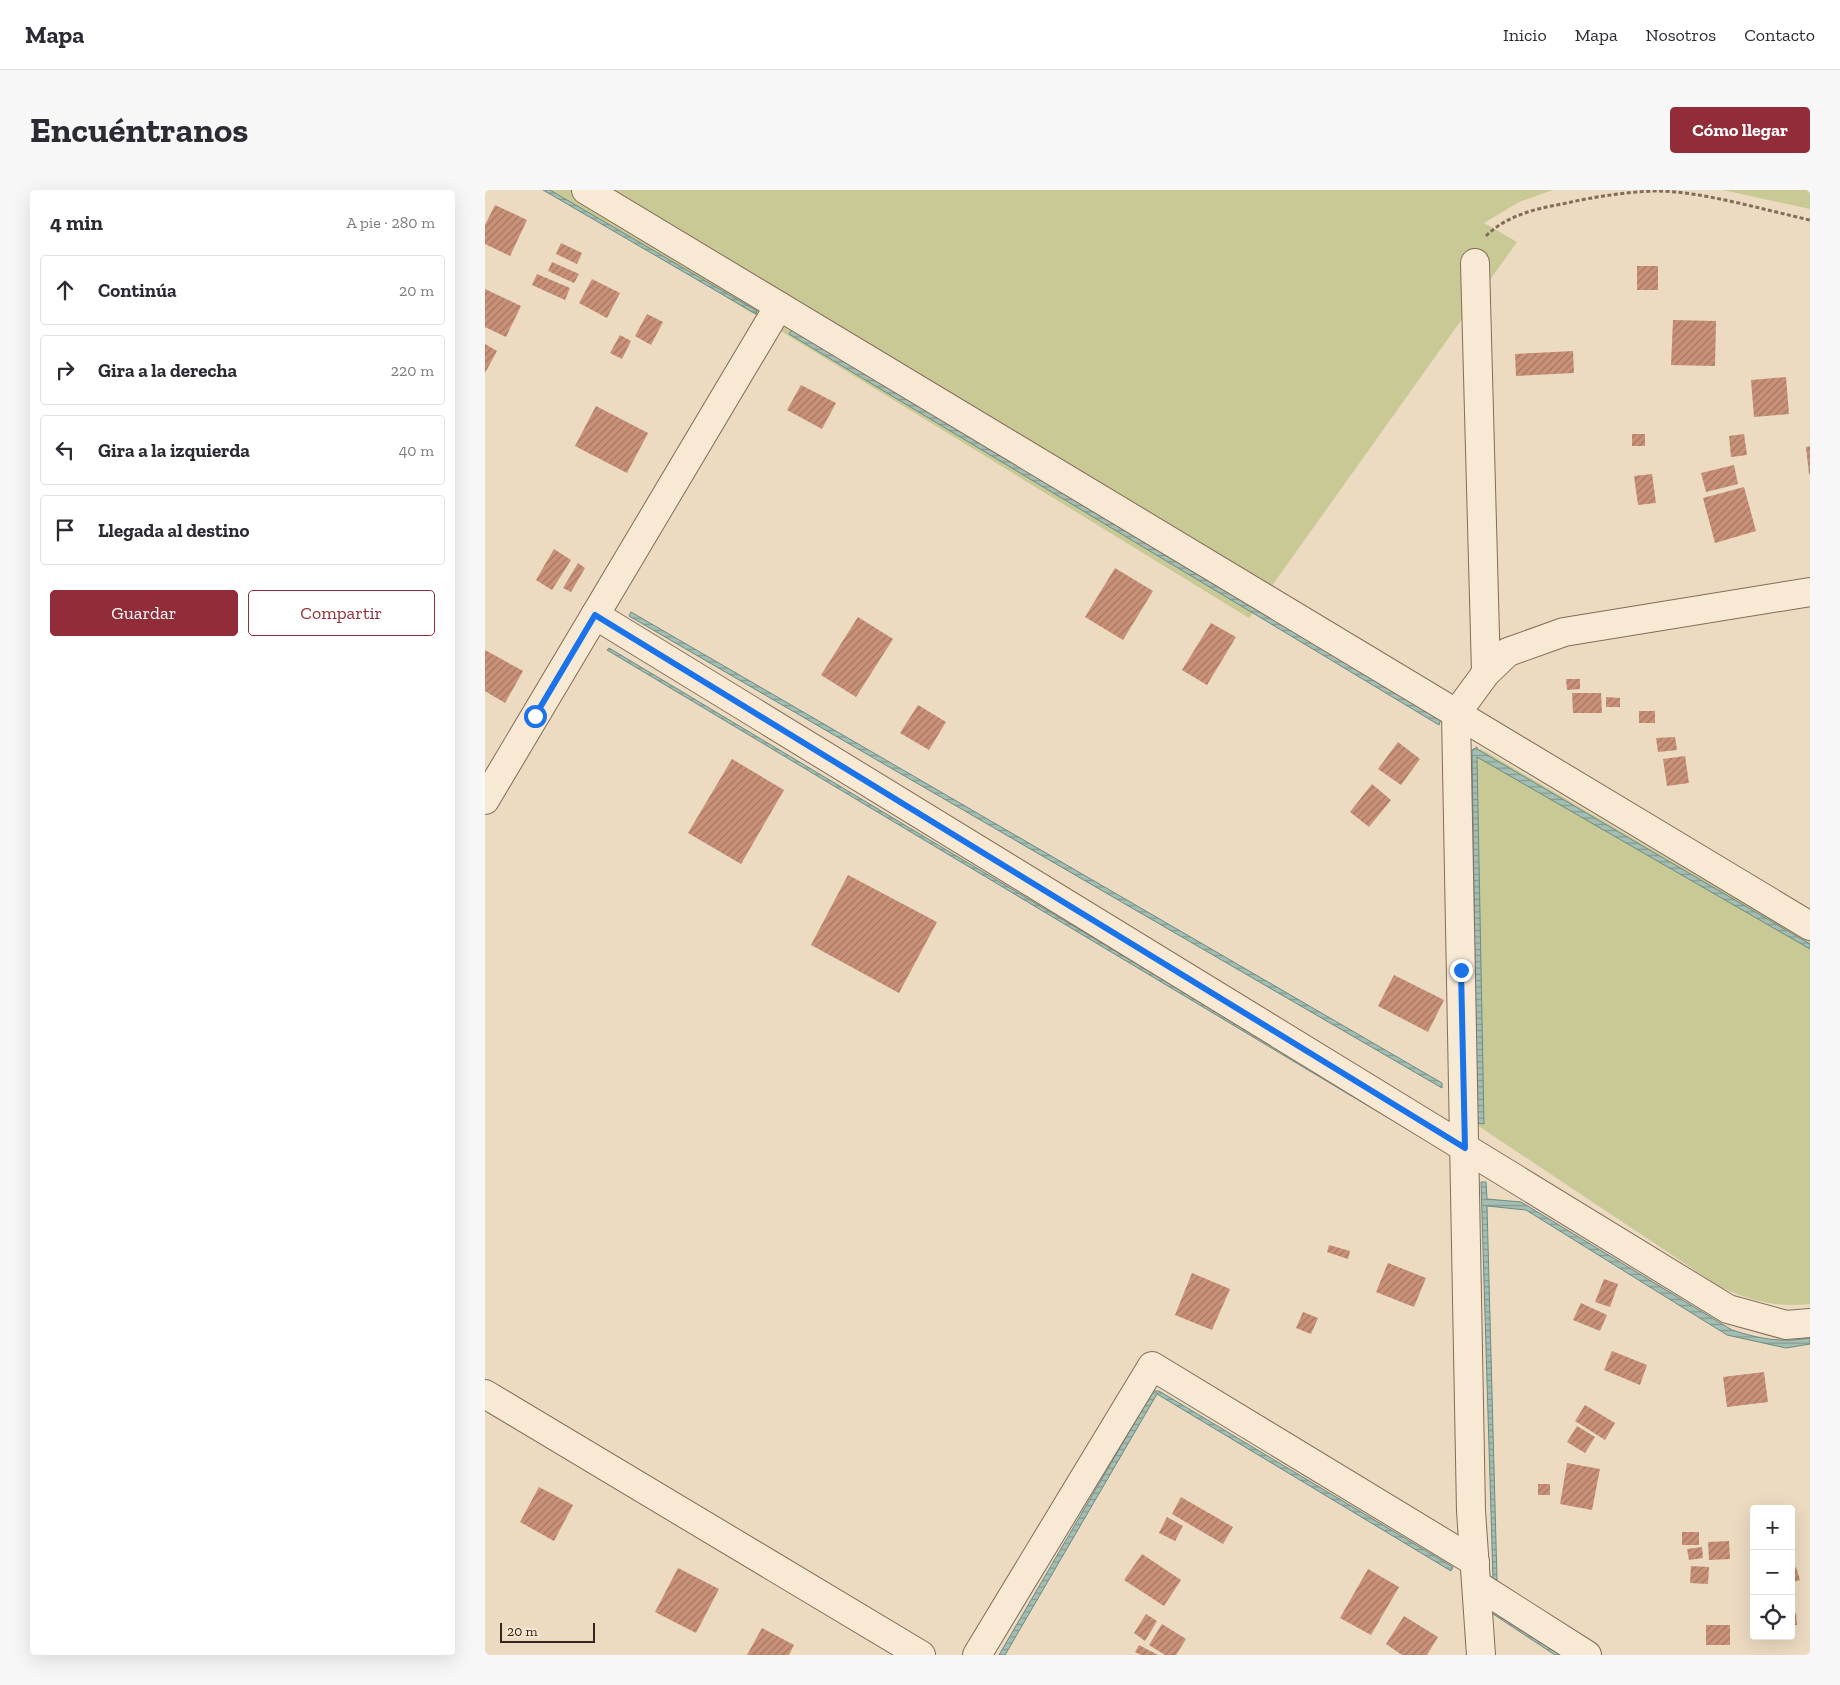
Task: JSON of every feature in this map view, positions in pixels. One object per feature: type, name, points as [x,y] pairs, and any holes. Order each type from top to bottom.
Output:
[{"type":"street","points":[[586,190],[1810,926]]},
{"type":"street","points":[[1475,263],[1486,673]]},
{"type":"street","points":[[485,800],[779,306]]},
{"type":"street","points":[[1481,1655],[1471,1511],[1456,714],[1486,673],[1508,652],[1564,632],[1810,592]]},
{"type":"street","points":[[595,615],[1728,1309],[1785,1325],[1810,1323]]},
{"type":"street","points":[[977,1655],[1152,1366],[1476,1573],[1587,1655]]},
{"type":"street","points":[[485,1394],[921,1655]]},
{"type":"path","points":[[1475,263],[1475,254],[1480,241],[1499,223],[1537,209],[1617,194],[1657,191],[1686,194],[1810,220]]},
{"type":"green space","points":[[551,190],[1553,190],[1519,202],[1484,223],[1517,242],[1249,618]]},
{"type":"green space","points":[[1723,190],[1810,190],[1810,209]]},
{"type":"green space","points":[[1475,749],[1481,749],[1810,942],[1810,1304],[1786,1305],[1763,1302],[1720,1287],[1477,1125],[1470,757]]},
{"type":"shaded area","points":[[543,190],[550,190],[757,311],[756,314]]},
{"type":"shaded area","points":[[792,330],[1441,719],[1439,725],[789,334]]},
{"type":"shaded area","points":[[631,612],[1442,1083],[1442,1088],[629,616]]},
{"type":"shaded area","points":[[609,648],[1441,1146],[1440,1149],[607,650]]},
{"type":"shaded area","points":[[1477,747],[1477,749],[1810,944],[1810,949],[1477,757],[1484,1124],[1477,1123],[1472,750]]},
{"type":"shaded area","points":[[1481,1182],[1486,1182],[1487,1199],[1521,1202],[1732,1330],[1771,1339],[1810,1338],[1810,1344],[1786,1348],[1727,1335],[1526,1210],[1487,1206],[1497,1580],[1493,1579]]},
{"type":"shaded area","points":[[1153,1391],[1159,1391],[1453,1567],[1451,1571],[1157,1394],[1005,1655],[999,1655]]},
{"type":"shaded area","points":[[1493,1607],[1565,1655],[1555,1655],[1490,1612]]},
{"type":"building","points":[[495,205],[527,220],[510,256],[485,244],[485,225]]},
{"type":"building","points":[[561,243],[582,253],[577,264],[556,254]]},
{"type":"building","points":[[552,262],[579,274],[574,283],[548,271]]},
{"type":"building","points":[[1637,266],[1658,266],[1658,290],[1637,290]]},
{"type":"building","points":[[537,274],[570,288],[565,300],[532,285]]},
{"type":"building","points":[[592,279],[620,293],[607,318],[579,303]]},
{"type":"building","points":[[485,289],[521,306],[506,337],[485,327]]},
{"type":"building","points":[[647,314],[663,322],[651,345],[635,336]]},
{"type":"building","points":[[1673,320],[1716,321],[1715,366],[1671,365]]},
{"type":"building","points":[[620,335],[631,341],[622,359],[610,353]]},
{"type":"building","points":[[485,344],[497,351],[485,373]]},
{"type":"building","points":[[1573,351],[1574,373],[1516,376],[1515,354]]},
{"type":"building","points":[[1786,377],[1789,414],[1754,417],[1751,380]]},
{"type":"building","points":[[801,385],[836,403],[822,429],[787,410]]},
{"type":"building","points":[[596,406],[648,433],[627,473],[575,446]]},
{"type":"building","points":[[1632,434],[1645,434],[1645,446],[1632,446]]},
{"type":"building","points":[[1744,434],[1747,455],[1731,457],[1729,436]]},
{"type":"building","points":[[1810,446],[1810,474],[1809,474],[1806,447]]},
{"type":"building","points":[[1734,465],[1738,484],[1706,492],[1701,473]]},
{"type":"building","points":[[1652,474],[1656,503],[1638,505],[1634,476]]},
{"type":"building","points":[[1744,487],[1756,531],[1715,543],[1703,498]]},
{"type":"building","points":[[554,549],[571,560],[552,590],[536,580]]},
{"type":"building","points":[[578,563],[585,568],[571,592],[563,588]]},
{"type":"building","points":[[1115,568],[1153,591],[1123,640],[1085,617]]},
{"type":"building","points":[[858,617],[893,639],[856,697],[821,675]]},
{"type":"building","points":[[1211,623],[1236,637],[1207,685],[1182,670]]},
{"type":"building","points":[[485,650],[523,671],[505,703],[485,691]]},
{"type":"building","points":[[1566,679],[1580,679],[1580,689],[1567,690]]},
{"type":"building","points":[[1572,693],[1601,693],[1602,713],[1573,713]]},
{"type":"building","points":[[1606,697],[1620,698],[1620,707],[1606,707]]},
{"type":"building","points":[[918,705],[946,722],[929,750],[900,733]]},
{"type":"building","points":[[1639,711],[1655,711],[1655,723],[1639,723]]},
{"type":"building","points":[[1675,737],[1677,750],[1658,752],[1656,738]]},
{"type":"building","points":[[1398,742],[1420,759],[1401,785],[1378,769]]},
{"type":"building","points":[[1685,756],[1689,783],[1667,786],[1663,759]]},
{"type":"building","points":[[732,759],[784,790],[741,864],[688,833]]},
{"type":"building","points":[[1372,784],[1391,800],[1369,827],[1350,812]]},
{"type":"building","points":[[848,875],[937,922],[899,993],[811,945]]},
{"type":"building","points":[[1394,975],[1444,1000],[1428,1032],[1378,1006]]},
{"type":"building","points":[[1329,1245],[1350,1251],[1348,1259],[1327,1252]]},
{"type":"building","points":[[1388,1263],[1426,1278],[1414,1307],[1376,1292]]},
{"type":"building","points":[[1192,1273],[1230,1289],[1212,1330],[1175,1315]]},
{"type":"building","points":[[1604,1279],[1618,1284],[1610,1307],[1595,1302]]},
{"type":"building","points":[[1581,1303],[1607,1315],[1600,1331],[1573,1320]]},
{"type":"building","points":[[1303,1312],[1318,1318],[1311,1334],[1296,1328]]},
{"type":"building","points":[[1612,1351],[1647,1365],[1640,1385],[1604,1370]]},
{"type":"building","points":[[1764,1372],[1768,1402],[1727,1407],[1723,1377]]},
{"type":"building","points":[[1585,1405],[1615,1423],[1605,1440],[1575,1421]]},
{"type":"building","points":[[1577,1426],[1595,1437],[1585,1453],[1567,1442]]},
{"type":"building","points":[[1567,1463],[1600,1469],[1592,1510],[1560,1504]]},
{"type":"building","points":[[1538,1484],[1550,1484],[1550,1495],[1538,1495]]},
{"type":"building","points":[[539,1487],[573,1505],[554,1541],[520,1522]]},
{"type":"building","points":[[1181,1497],[1233,1527],[1223,1544],[1172,1514]]},
{"type":"building","points":[[1167,1517],[1183,1526],[1175,1541],[1159,1533]]},
{"type":"building","points":[[1682,1532],[1699,1532],[1699,1545],[1682,1545]]},
{"type":"building","points":[[1729,1541],[1730,1559],[1709,1560],[1708,1542]]},
{"type":"building","points":[[1702,1547],[1703,1558],[1689,1560],[1687,1549]]},
{"type":"building","points":[[1142,1554],[1181,1580],[1164,1606],[1124,1580]]},
{"type":"building","points":[[1691,1566],[1709,1567],[1708,1584],[1690,1583]]},
{"type":"building","points":[[1795,1567],[1800,1580],[1795,1582]]},
{"type":"building","points":[[678,1568],[719,1589],[696,1633],[655,1612]]},
{"type":"building","points":[[1368,1569],[1399,1587],[1371,1635],[1340,1618]]},
{"type":"building","points":[[1796,1613],[1797,1625],[1795,1625]]},
{"type":"building","points":[[1146,1614],[1157,1621],[1145,1641],[1134,1633]]},
{"type":"building","points":[[1404,1616],[1438,1637],[1427,1655],[1402,1655],[1386,1644]]},
{"type":"building","points":[[1162,1624],[1186,1639],[1176,1655],[1165,1655],[1149,1645]]},
{"type":"building","points":[[1706,1625],[1730,1625],[1730,1645],[1706,1645]]},
{"type":"building","points":[[762,1628],[794,1645],[789,1655],[747,1655]]},
{"type":"building","points":[[1139,1645],[1158,1655],[1141,1655],[1135,1652]]},
{"type":"route","points":[[535,716],[595,615],[1465,1148],[1461,970]]}]
